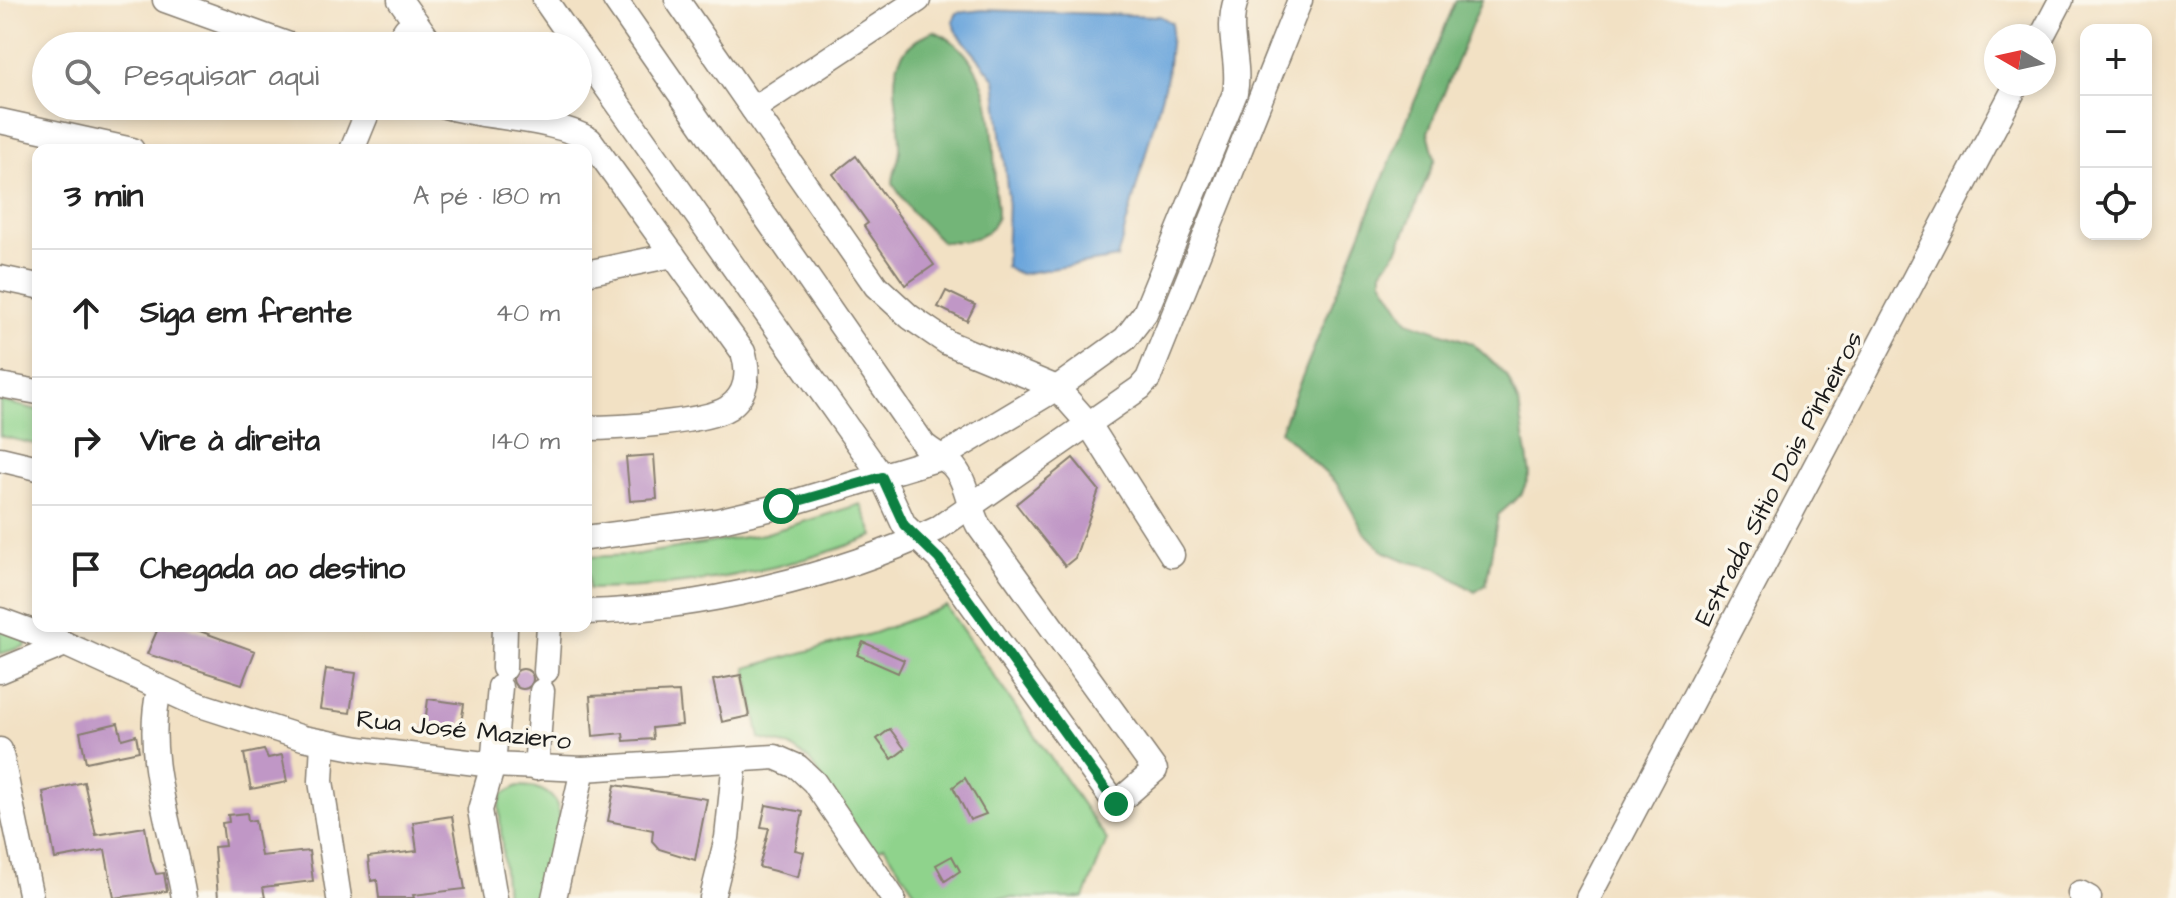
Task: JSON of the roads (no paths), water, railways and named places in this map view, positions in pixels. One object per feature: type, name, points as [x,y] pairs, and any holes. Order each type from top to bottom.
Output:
[{"type":"street","points":[[165,0],[253,32]]},
{"type":"street","points":[[400,0],[423,32]]},
{"type":"street","points":[[545,0],[568,32]]},
{"type":"street","points":[[592,66],[882,477],[894,510],[916,539],[939,559],[1116,804],[1155,770],[968,507],[960,475],[924,445],[615,0]]},
{"type":"street","points":[[677,0],[876,286],[928,331],[968,354],[1057,388],[1088,423],[1172,555]]},
{"type":"street","points":[[753,109],[918,0]]},
{"type":"street","points":[[592,537],[717,521],[882,477],[940,458],[1057,388],[1125,339],[1145,313],[1235,93],[1237,68],[1230,30],[1236,0]]},
{"type":"street","points":[[592,611],[683,602],[780,582],[916,539],[968,507],[1148,379],[1300,0]]},
{"type":"street","points":[[2048,24],[2061,0]]},
{"type":"street","points":[[404,32],[416,22]]},
{"type":"street","name":"Estrada Sítio Dois Pinheiros","points":[[1588,898],[2011,96]]},
{"type":"street","points":[[354,144],[364,120]]},
{"type":"street","points":[[524,120],[553,125],[590,140],[743,352],[747,374],[741,393],[723,411],[639,425],[592,428]]},
{"type":"street","points":[[0,121],[105,144]]},
{"type":"street","points":[[592,272],[673,255]]},
{"type":"street","points":[[0,278],[32,285]]},
{"type":"street","points":[[0,385],[32,391]]},
{"type":"street","points":[[0,459],[32,467]]},
{"type":"street","name":"Rua José Maziero","points":[[0,620],[32,632]]},
{"type":"street","name":"Rua José Maziero","points":[[32,632],[65,644],[159,690],[248,721],[323,742],[536,768],[583,769],[735,760],[757,755],[775,757],[798,767],[814,782],[883,893]]},
{"type":"street","points":[[495,898],[480,810],[493,765],[505,632]]},
{"type":"street","points":[[536,768],[548,632]]},
{"type":"street","points":[[0,671],[65,644]]},
{"type":"street","points":[[159,690],[154,713],[155,760],[184,898]]},
{"type":"street","points":[[323,742],[321,781],[339,898]]},
{"type":"street","points":[[0,750],[31,898]]},
{"type":"street","points":[[712,898],[729,827],[735,760]]},
{"type":"street","points":[[554,898],[583,769]]},
{"type":"water","points":[[983,10],[1160,16],[1172,23],[1167,76],[1117,258],[1020,274],[1006,267],[1008,197],[995,79],[955,30],[953,21],[957,13]]}]
